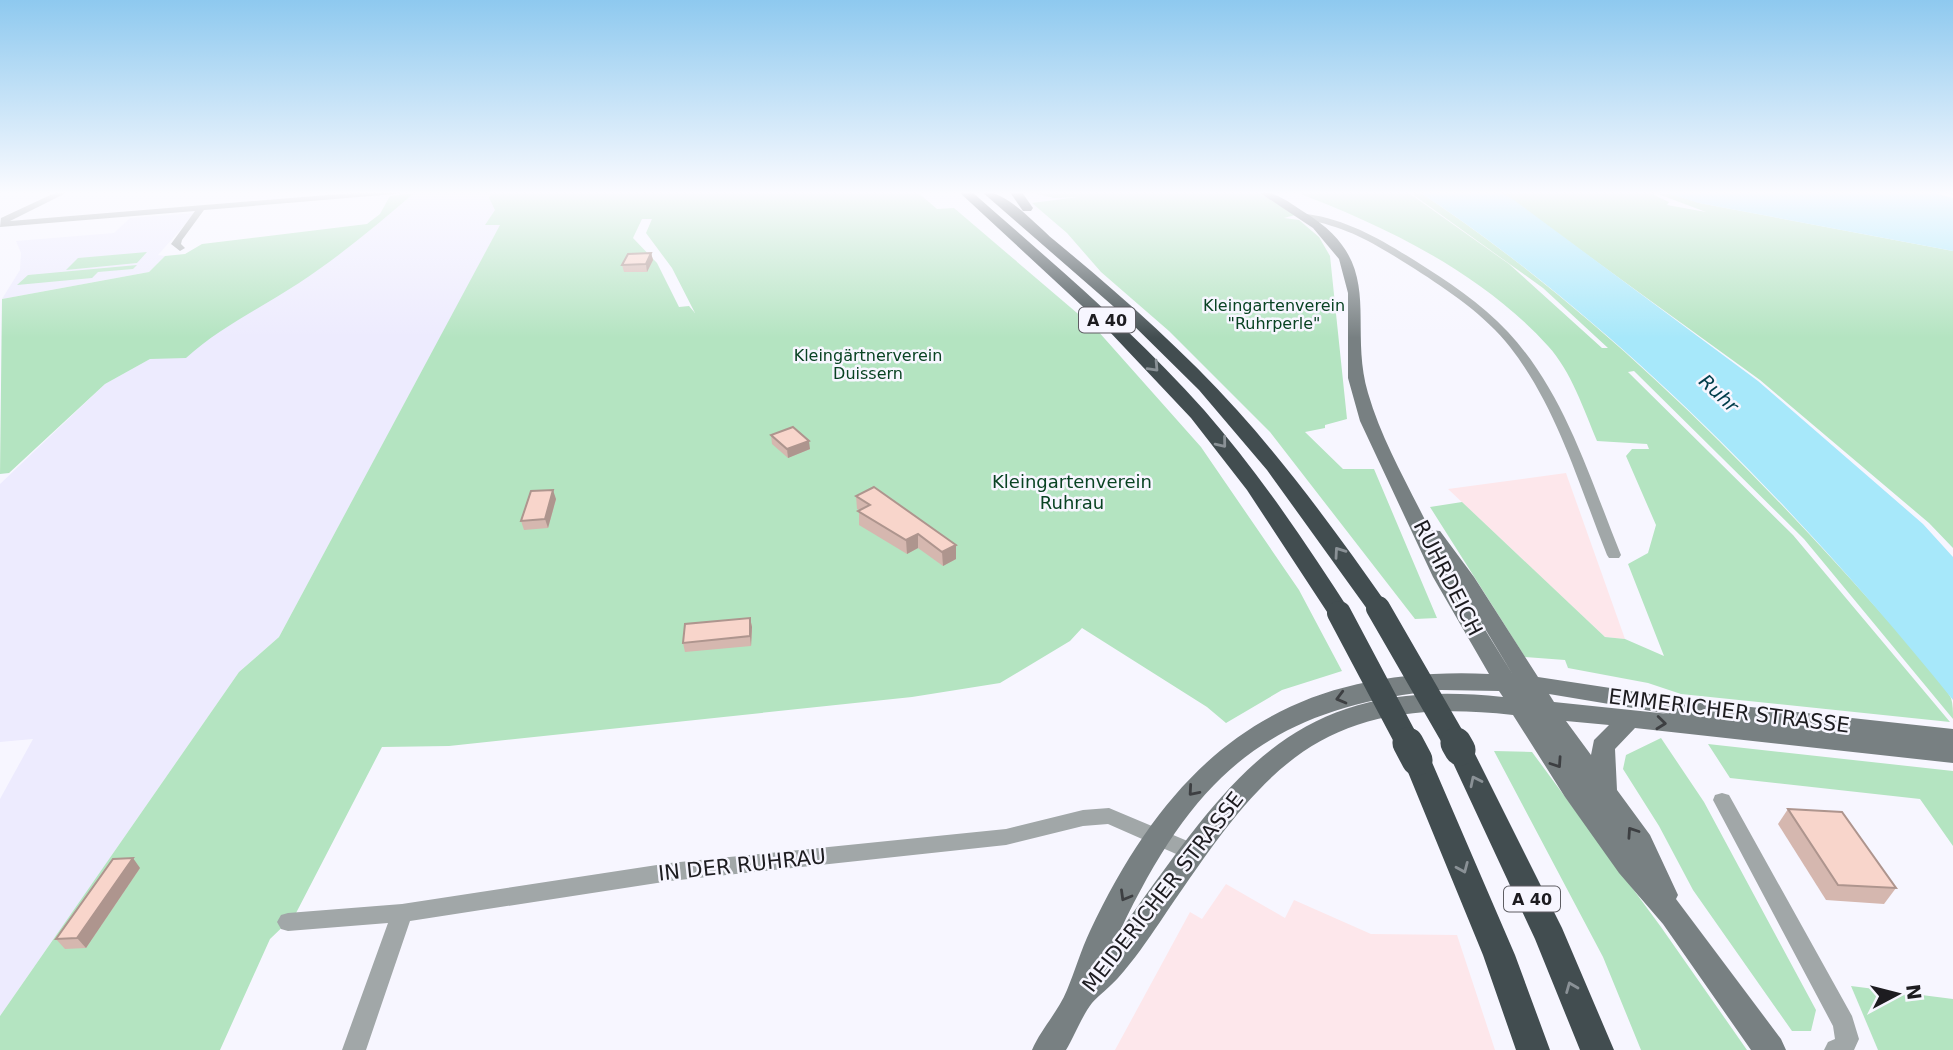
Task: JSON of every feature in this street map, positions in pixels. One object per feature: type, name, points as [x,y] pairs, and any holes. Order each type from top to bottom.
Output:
[{"type":"highway","points":[[1005,240],[1015,248],[1033,253]]},
{"type":"highway","name":"A 40","points":[[1019,240],[1128,340],[1209,428],[1271,507],[1339,613],[1417,760],[1499,955],[1533,1050]]},
{"type":"highway","name":"A 40","points":[[1045,240],[1110,295],[1207,387],[1327,535],[1378,608],[1461,750],[1551,938],[1597,1050]]},
{"type":"highway","points":[[1066,240],[1095,272],[1110,295]]},
{"type":"main road","points":[[1332,240],[1345,258],[1355,293],[1356,379],[1368,421],[1410,503]]},
{"type":"main road","name":"RUHRDEICH","points":[[1410,503],[1443,577],[1506,682],[1532,700],[1604,791],[1640,843],[1673,915]]},
{"type":"main road","name":"RUHRDEICH","points":[[1410,503],[1467,582],[1621,854],[1673,915],[1770,1050]]},
{"type":"main road","name":"MEIDERICHER STRASSE","points":[[1048,1050],[1077,1001],[1105,932],[1160,836],[1204,777],[1275,724],[1324,703],[1370,691],[1426,682],[1506,682]]},
{"type":"main road","name":"MEIDERICHER STRASSE","points":[[1077,1001],[1126,947],[1190,851],[1220,813],[1261,771],[1294,744],[1348,717],[1382,708],[1432,702],[1532,700]]},
{"type":"main road","name":"EMMERICHER STRASSE","points":[[1532,700],[1629,719],[1953,738]]},
{"type":"main road","name":"EMMERICHER STRASSE","points":[[1532,700],[1765,726],[1953,754]]},
{"type":"main road","points":[[1604,791],[1603,747],[1629,719]]},
{"type":"street","points":[[178,240],[176,244],[180,248]]},
{"type":"street","points":[[1374,240],[1475,308],[1512,343],[1539,381],[1614,555]]},
{"type":"street","points":[[1722,800],[1844,1024],[1847,1039],[1843,1049],[1836,1050]]},
{"type":"street","name":"IN DER RUHRAU","points":[[288,922],[402,913],[670,873],[1006,836],[1083,818],[1109,816],[1190,851]]},
{"type":"street","points":[[354,1050],[402,913]]},
{"type":"shaded area","points":[[171,240],[158,255],[165,256],[149,272],[2,299],[20,270],[21,253],[16,241]]},
{"type":"shaded area","points":[[343,240],[492,240],[279,637],[239,672],[0,1016],[0,799],[33,739],[0,742],[0,484],[105,384],[232,313]]},
{"type":"shaded area","points":[[1566,473],[1625,639],[1605,637],[1448,489]]},
{"type":"shaded area","points":[[1226,884],[1285,918],[1294,900],[1371,934],[1457,935],[1495,1050],[1115,1050],[1190,912],[1202,919]]},
{"type":"green space","points":[[235,240],[357,240],[299,283],[227,327],[186,358],[150,359],[105,384],[9,473],[0,474],[2,299],[149,272],[165,256],[185,254],[202,244]]},
{"type":"green space","points":[[492,240],[635,240],[657,263],[679,307],[689,306],[695,313],[672,268],[651,240],[992,240],[1097,330],[1201,447],[1299,590],[1342,671],[1282,690],[1226,723],[1207,707],[1082,628],[1070,641],[1000,683],[912,697],[449,746],[382,747],[295,915],[270,939],[220,1050],[0,1050],[0,1016],[239,672],[279,637]]},
{"type":"green space","name":"Kleingartenverein \"Ruhrperle\"","points":[[1073,240],[1321,240],[1330,256],[1347,419],[1305,432],[1343,469],[1374,469],[1437,618],[1415,619],[1270,432],[1169,331],[1101,272]]},
{"type":"green space","points":[[1404,240],[1475,240],[1509,264],[1602,348],[1608,348],[1543,288],[1476,240],[1487,240],[1601,331],[1659,383],[1769,491],[1904,638],[1951,698],[1953,719],[1804,539],[1634,371],[1628,372],[1793,535],[1950,722],[1681,694],[1648,683],[1568,668],[1565,660],[1525,657],[1430,507],[1462,502],[1605,637],[1625,639],[1664,656],[1628,564],[1648,553],[1656,525],[1626,456],[1632,449],[1649,449],[1647,444],[1597,441],[1564,367],[1548,346],[1493,295]]},
{"type":"green space","points":[[1567,240],[1895,240],[1953,251],[1953,548],[1929,523],[1760,380]]},
{"type":"green space","points":[[147,252],[137,263],[66,270],[78,258]]},
{"type":"green space","points":[[137,265],[133,269],[98,272],[92,278],[17,285],[28,275]]},
{"type":"green space","points":[[1661,738],[1704,802],[1816,1010],[1811,1031],[1792,1031],[1693,890],[1659,826],[1623,769],[1626,755]]},
{"type":"green space","points":[[1708,744],[1953,771],[1953,846],[1920,799],[1730,778]]},
{"type":"green space","points":[[1494,751],[1532,752],[1661,927],[1747,1050],[1641,1050],[1603,957]]},
{"type":"green space","points":[[1851,986],[1953,999],[1953,1050],[1878,1050]]},
{"type":"water","name":"Ruhr","points":[[1488,240],[1568,240],[1758,381],[1923,524],[1953,557],[1953,700],[1834,561],[1771,492],[1704,425],[1636,361],[1565,300]]},
{"type":"water","points":[[1895,240],[1953,240],[1953,251]]},
{"type":"building","points":[[651,253],[646,264],[622,265],[628,254]]},
{"type":"building","points":[[793,427],[809,441],[787,449],[771,435]]},
{"type":"building","points":[[874,487],[956,545],[942,552],[918,534],[906,540],[858,511],[870,505],[856,496]]},
{"type":"building","points":[[553,490],[545,519],[521,521],[531,491]]},
{"type":"building","points":[[750,618],[750,636],[683,643],[685,624]]},
{"type":"building","points":[[1788,809],[1842,812],[1896,888],[1838,885]]},
{"type":"building","points":[[133,858],[77,938],[56,939],[113,859]]},
{"type":"park label","name":"Kleingärtnerverein Duissern","points":[[868,364]]},
{"type":"park label","name":"Kleingartenverein Ruhrau","points":[[1072,492]]}]
